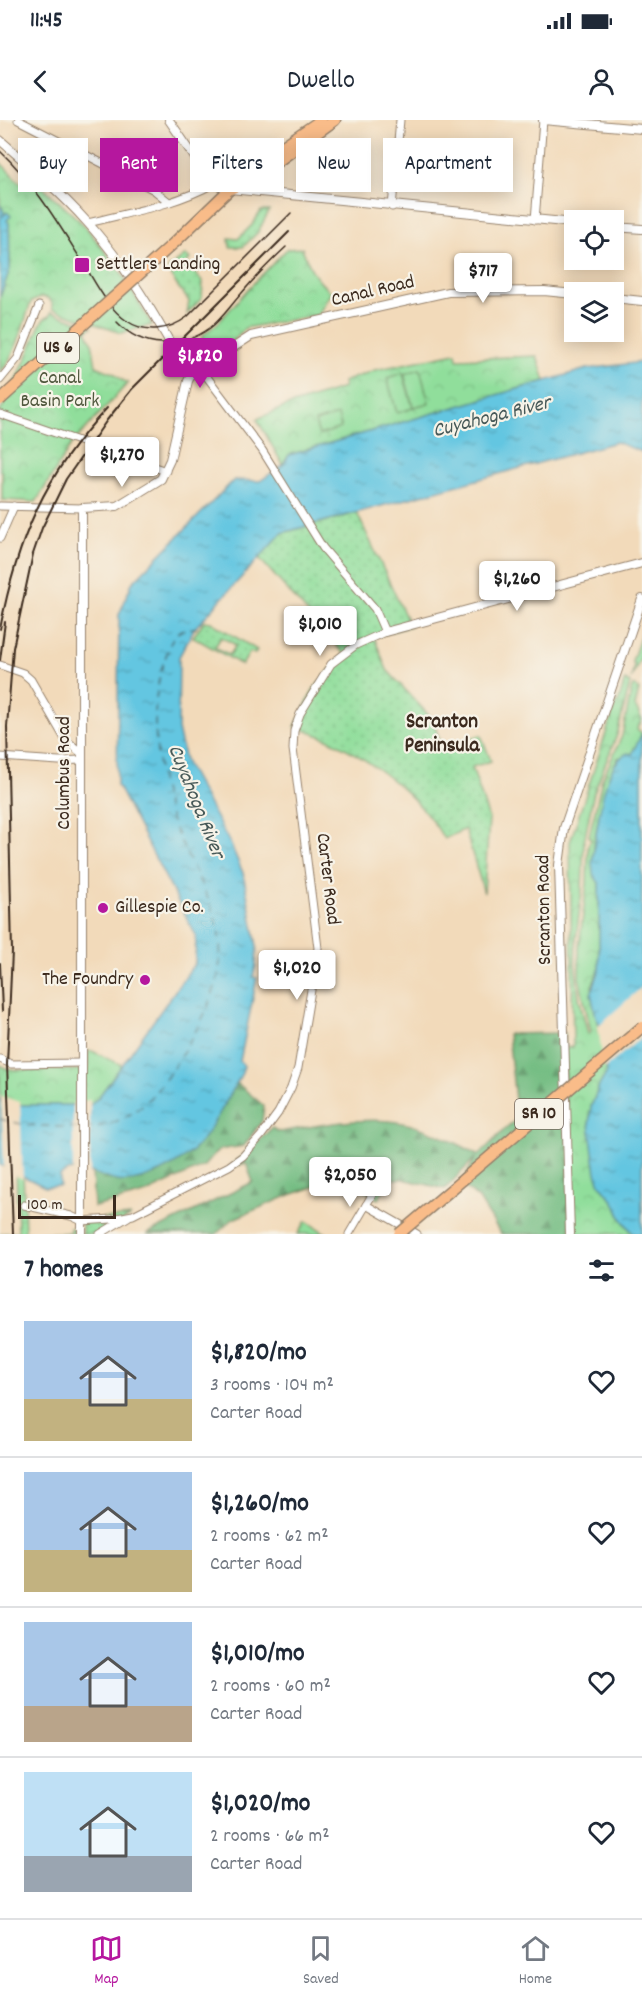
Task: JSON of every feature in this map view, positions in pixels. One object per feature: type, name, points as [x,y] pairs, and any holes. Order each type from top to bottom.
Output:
[{"type":"main road","name":"US 6","points":[[284,145],[321,120]]},
{"type":"main road","name":"US 6","points":[[284,157],[334,120]]},
{"type":"main road","name":"US 6","points":[[0,400],[227,192]]},
{"type":"main road","name":"SR 10","points":[[399,1234],[642,1027]]},
{"type":"street","points":[[18,120],[154,190],[169,202]]},
{"type":"street","points":[[169,120],[190,151]]},
{"type":"street","points":[[392,207],[400,120]]},
{"type":"street","points":[[535,220],[543,120],[642,129]]},
{"type":"street","points":[[0,140],[88,223],[119,263],[184,368],[191,375],[166,471],[152,486],[117,506],[81,508],[0,506]]},
{"type":"street","points":[[88,223],[199,192]]},
{"type":"street","points":[[257,192],[564,222]]},
{"type":"street","points":[[624,228],[642,230]]},
{"type":"street","name":"Canal Road","points":[[191,375],[251,336],[448,292],[544,291],[564,293]]},
{"type":"street","points":[[624,299],[642,301]]},
{"type":"street","points":[[0,380],[18,358],[39,306]]},
{"type":"street","points":[[201,369],[262,450],[313,532],[375,609],[385,632]]},
{"type":"street","points":[[0,414],[166,471]]},
{"type":"street","points":[[0,538],[14,506]]},
{"type":"street","name":"Columbus Road","points":[[81,508],[82,1234]]},
{"type":"street","name":"Carter Road","points":[[82,1221],[133,1215],[229,1166],[243,1156],[269,1126],[291,1088],[301,1054],[318,948],[293,749],[294,731],[304,706],[331,664],[356,645],[385,632],[642,563]]},
{"type":"street","name":"Scranton Road","points":[[570,1234],[559,854],[564,828],[642,598]]},
{"type":"street","points":[[0,666],[23,673],[31,680],[65,739],[81,757],[59,762],[0,757]]},
{"type":"street","points":[[0,1059],[11,1064],[81,1063]]},
{"type":"street","points":[[349,1234],[372,1195]]},
{"type":"street","points":[[24,1204],[82,1221]]},
{"type":"street","points":[[366,1205],[417,1234]]},
{"type":"street","points":[[100,1234],[133,1215]]},
{"type":"green space","points":[[0,162],[18,181],[18,192],[48,192],[85,226],[120,271],[152,325],[121,333],[52,309],[52,303],[48,298],[41,297],[31,302],[15,349],[0,372],[0,297],[10,269],[9,223],[3,217],[0,204]]},
{"type":"green space","points":[[261,211],[269,211],[258,232],[243,247],[230,247],[229,238],[238,239],[252,225]]},
{"type":"green space","points":[[302,248],[313,272],[331,292],[318,315],[245,328],[235,339],[206,359],[202,336],[219,322],[287,249]]},
{"type":"green space","points":[[186,255],[190,259],[186,263],[203,282],[202,298],[187,314],[189,301],[168,269]]},
{"type":"green space","name":"Canal Basin Park","points":[[51,312],[92,327],[86,331],[92,342],[96,366],[115,374],[128,383],[71,445],[36,502],[2,500],[0,412],[39,327]]},
{"type":"green space","points":[[456,353],[457,359],[537,356],[545,381],[289,455],[283,465],[257,419],[287,406],[344,388],[343,382],[375,370]]},
{"type":"green space","points":[[420,369],[429,403],[413,407],[404,374]]},
{"type":"green space","points":[[403,373],[413,408],[397,413],[387,378]]},
{"type":"green space","points":[[338,415],[341,428],[319,435],[315,422]]},
{"type":"green space","points":[[357,513],[410,626],[374,637],[387,670],[433,720],[442,748],[481,735],[491,761],[472,767],[489,819],[484,893],[465,829],[444,839],[432,820],[417,803],[380,770],[338,744],[295,727],[313,690],[344,654],[259,558],[282,533]]},
{"type":"green space","points":[[204,621],[211,622],[257,650],[255,654],[250,652],[242,665],[193,637]],"holes":[[[221,637],[236,645],[230,655],[215,647]]]},
{"type":"green space","points":[[642,632],[642,655],[631,679],[634,665],[632,661]]},
{"type":"green space","points":[[625,680],[630,683],[617,735],[594,792],[584,842],[575,964],[579,998],[588,1034],[591,1032],[579,978],[579,947],[587,883],[588,845],[591,839],[589,836],[602,780],[622,736],[634,685],[639,690],[635,706],[642,720],[637,729],[642,733],[632,755],[618,758],[613,768],[602,801],[595,840],[595,872],[599,882],[599,971],[592,986],[607,1072],[591,1107],[589,1124],[600,1184],[633,1234],[570,1234],[565,1048],[573,1047],[570,842]]},
{"type":"green space","points":[[565,1033],[570,1234],[501,1234],[479,1199],[461,1184],[476,1157],[445,1189],[403,1179],[359,1179],[325,1183],[233,1219],[216,1234],[147,1234],[253,1182],[246,1163],[229,1168],[272,1128],[279,1132],[348,1122],[375,1120],[400,1122],[447,1139],[479,1155],[517,1119],[508,1034]]},
{"type":"green space","points":[[88,1051],[122,1065],[98,1098],[90,1105],[21,1105],[25,1233],[63,1233],[70,1232],[70,1228],[73,1228],[74,1233],[0,1234],[18,1232],[14,1103],[0,1099],[0,1065],[10,1070],[88,1070]]},
{"type":"green space","points":[[237,1083],[264,1106],[262,1121],[244,1146],[218,1150],[204,1166],[144,1194],[94,1207],[92,1172],[117,1181],[156,1174],[188,1155],[200,1143]]},
{"type":"green space","points":[[373,1179],[390,1179],[378,1199],[365,1191]]},
{"type":"green space","points":[[131,1216],[99,1234],[82,1234],[82,1221]]},
{"type":"green space","points":[[306,1221],[327,1234],[298,1234]]},
{"type":"water","points":[[0,204],[4,212],[3,216],[7,212],[11,216],[7,220],[9,223],[10,269],[0,297]]},
{"type":"water","name":"Cuyahoga River","points":[[642,362],[642,452],[616,442],[282,533],[194,629],[179,657],[178,729],[185,761],[231,845],[243,873],[257,946],[253,977],[257,978],[240,1061],[244,1066],[242,1073],[199,1144],[173,1165],[150,1176],[138,1180],[117,1181],[88,1171],[74,1170],[67,1171],[60,1176],[60,1186],[45,1187],[0,1165],[0,1099],[22,1105],[90,1105],[98,1098],[195,963],[196,936],[117,785],[119,615],[132,583],[234,480],[260,481],[283,465],[289,455],[587,369]]},
{"type":"water","points":[[642,733],[642,1234],[633,1234],[600,1184],[596,1173],[589,1124],[591,1107],[607,1072],[600,1025],[591,994],[599,971],[599,883],[593,874],[592,862],[598,818],[606,785],[619,759],[628,753],[632,754]]},
{"type":"pier","points":[[642,987],[642,1037],[604,1069],[598,1026]]},
{"type":"pier","points":[[1,1096],[20,1102],[23,1179],[4,1170]]},
{"type":"pier","points":[[90,1100],[90,1174],[73,1174],[73,1102]]},
{"type":"ferry route","points":[[84,1128],[112,1123],[124,1118],[154,1094],[199,1026],[218,977],[220,959],[218,930],[207,896],[169,813],[157,752],[155,713],[157,694],[169,646],[178,632],[197,628]]},
{"type":"ferry route","points":[[0,1119],[25,1125],[79,1128]]},
{"type":"tram line","points":[[0,151],[44,202],[113,308],[127,321],[142,328],[158,329],[173,325],[187,317],[291,213]]},
{"type":"tram line","points":[[117,322],[138,337],[162,343],[187,340],[199,335],[218,320],[286,247]]},
{"type":"railway","points":[[13,1234],[7,1064],[12,951],[7,727],[13,648],[33,554],[42,528],[66,479],[107,420],[132,389],[289,232]]},
{"type":"railway","points":[[0,629],[15,566],[36,510],[66,458],[107,408]]},
{"type":"railway","points":[[0,660],[5,622]]},
{"type":"railway","points":[[0,963],[2,1011]]},
{"type":"place","name":"Settlers Landing","points":[[82,265]]},
{"type":"place","name":"Gillespie Co.","points":[[103,908]]},
{"type":"place","name":"The Foundry","points":[[145,980]]},
{"type":"district","name":"Scranton Peninsula","points":[[442,735]]}]
